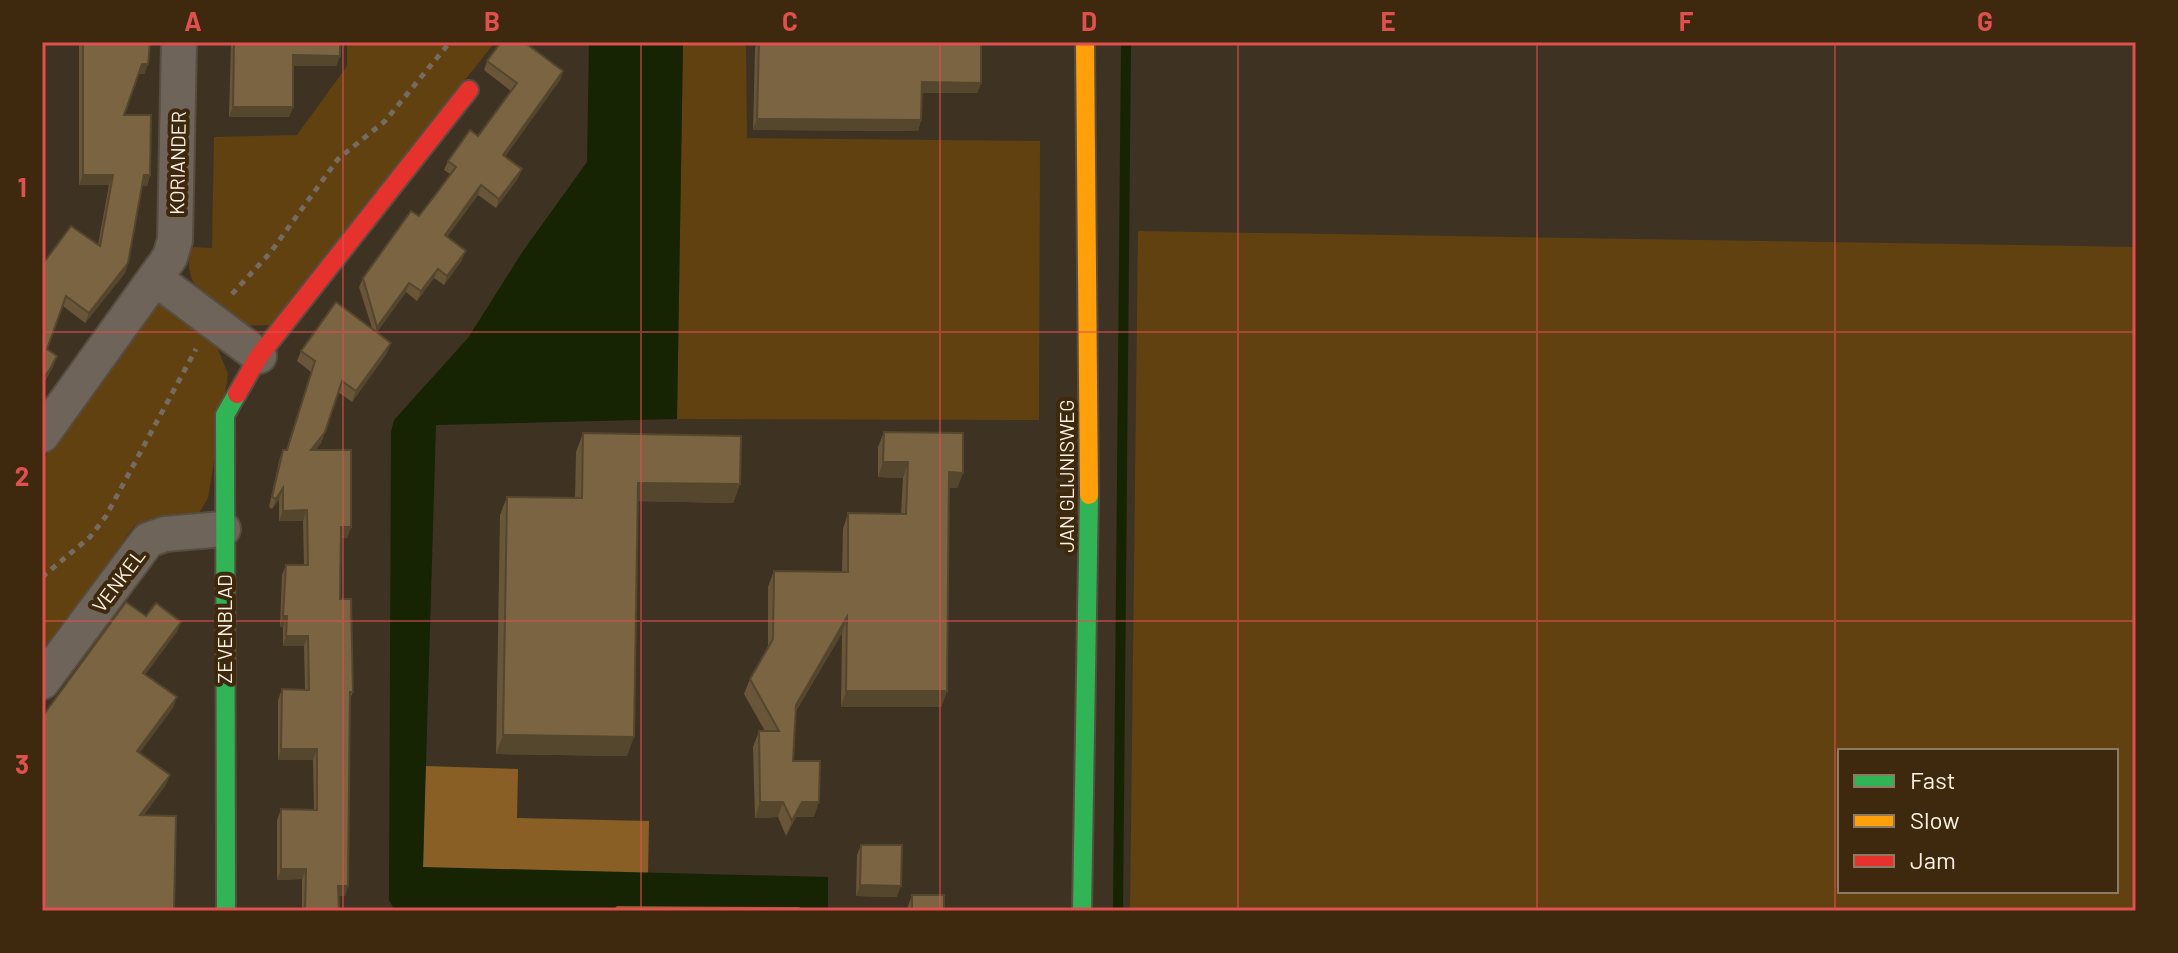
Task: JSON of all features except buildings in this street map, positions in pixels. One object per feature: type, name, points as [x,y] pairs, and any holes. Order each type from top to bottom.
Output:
[{"type":"street","name":"KORIANDER","points":[[42,435],[156,279],[175,240],[179,42]]},
{"type":"street","name":"JAN GLIJNISWEG","points":[[1082,911],[1090,423],[1085,42]]},
{"type":"street","name":"ZEVENBLAD","points":[[226,911],[225,415],[259,356],[469,90]]},
{"type":"street","points":[[156,279],[259,356]]},
{"type":"street","name":"VENKEL","points":[[42,682],[148,540],[165,534],[223,529]]},
{"type":"shaded area","points":[[347,42],[495,42],[271,325],[243,326],[202,294],[195,285],[189,262],[191,247],[212,248],[214,137],[297,135],[347,66]]},
{"type":"shaded area","points":[[589,42],[683,42],[677,419],[436,425],[423,867],[828,877],[828,911],[804,911],[799,907],[617,906],[612,911],[394,909],[389,900],[391,432],[394,420],[468,338],[523,251],[587,162]]},
{"type":"shaded area","points":[[683,42],[746,42],[747,138],[1040,141],[1039,420],[677,419]]},
{"type":"shaded area","points":[[1138,231],[2136,247],[2136,911],[1130,911]]},
{"type":"shaded area","points":[[160,297],[213,338],[228,374],[208,498],[196,518],[152,518],[134,526],[42,654],[42,461]]},
{"type":"shaded area","points":[[425,766],[518,769],[517,818],[649,821],[648,874],[423,868]]},
{"type":"shaded area","points":[[616,906],[800,907],[804,911],[612,911]]},
{"type":"waterway","points":[[1118,911],[1126,42]]},
{"type":"traffic: fast","points":[[226,911],[225,415],[237,394]]},
{"type":"traffic: fast","points":[[1082,911],[1089,495]]},
{"type":"traffic: slow","points":[[1085,42],[1089,495]]},
{"type":"traffic: jam","points":[[237,394],[259,356],[469,90]]}]
